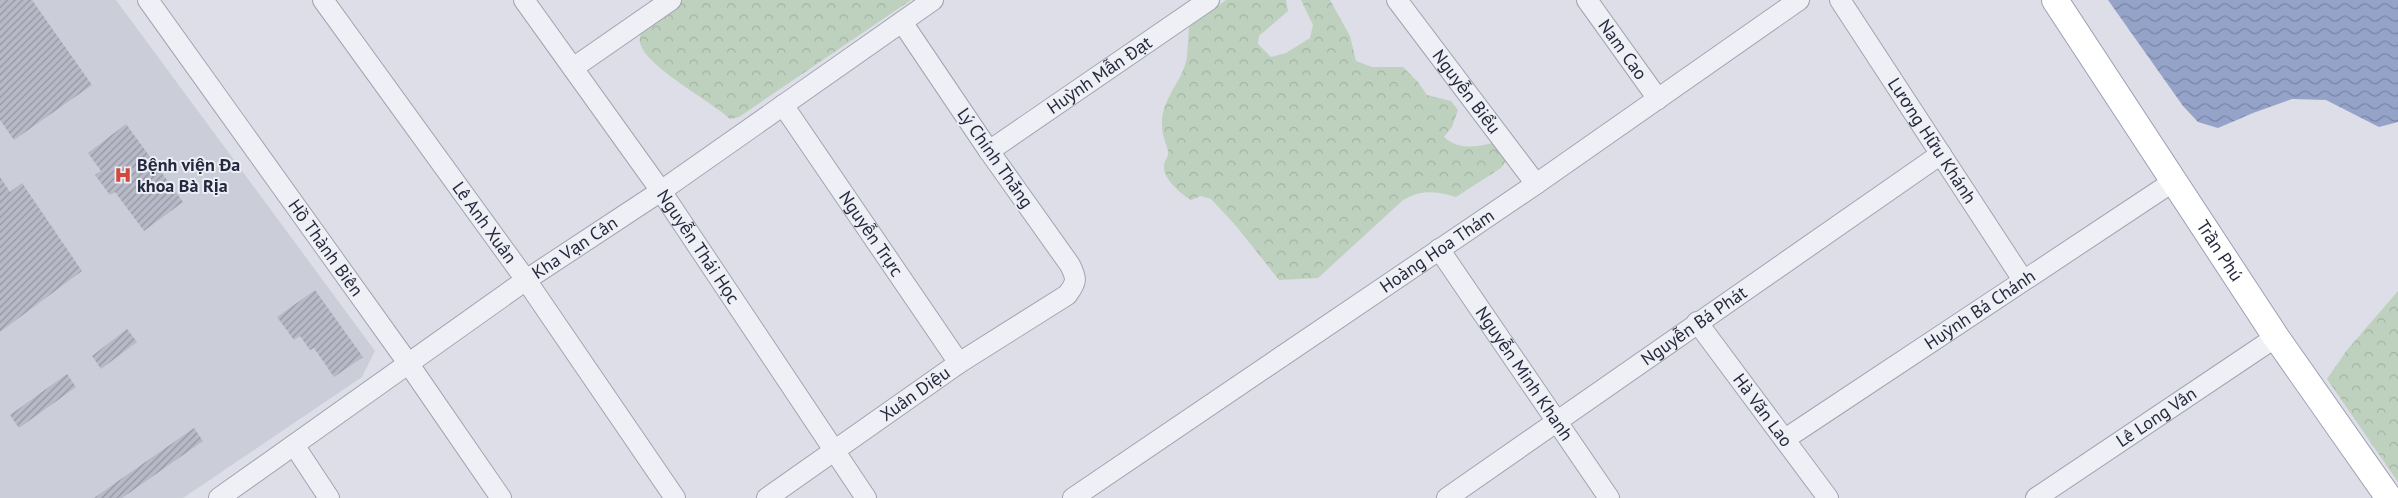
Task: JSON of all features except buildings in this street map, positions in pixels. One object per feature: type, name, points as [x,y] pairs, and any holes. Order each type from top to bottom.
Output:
[{"type":"main road","name":"Trần Phú","points":[[2055,0],[2276,337],[2389,498]]},
{"type":"street","name":"Hồ Thành Biên","points":[[148,0],[408,363],[501,498]]},
{"type":"street","name":"Lê Anh Xuân","points":[[323,0],[526,280],[675,498]]},
{"type":"street","name":"Nguyễn Thái Học","points":[[524,0],[661,191],[866,498]]},
{"type":"street","points":[[573,68],[671,0]]},
{"type":"street","name":"Kha Vạn Cân","points":[[219,498],[526,280],[661,191],[933,0]]},
{"type":"street","name":"Huỳnh Mẫn Đạt","points":[[989,151],[1209,0]]},
{"type":"street","name":"Nguyễn Biểu","points":[[1397,0],[1536,184]]},
{"type":"street","name":"Nam Cao","points":[[1587,0],[1658,99]]},
{"type":"street","name":"Hoàng Hoa Thám","points":[[1072,498],[1098,491],[1439,249],[1536,184],[1799,0]]},
{"type":"street","name":"Lương Hữu Khánh","points":[[1840,0],[2024,280]]},
{"type":"street","name":"Lý Chính Thắng","points":[[902,22],[989,151],[1070,265],[1076,277],[1074,286],[1067,295]]},
{"type":"street","name":"Nguyễn Trực","points":[[783,105],[959,363]]},
{"type":"street","name":"Nguyễn Bá Phát","points":[[1447,498],[1697,322],[1941,154]]},
{"type":"street","name":"Huỳnh Bá Chánh","points":[[1785,439],[2174,181]]},
{"type":"street","name":"Nguyễn Minh Khanh","points":[[1439,249],[1555,422],[1609,498]]},
{"type":"street","name":"Xuân Diệu","points":[[767,498],[959,363],[1067,295]]},
{"type":"street","name":"Hà Văn Lao","points":[[1697,322],[1828,498]]},
{"type":"street","name":"Lê Long Vân","points":[[2036,498],[2276,337]]},
{"type":"street","points":[[294,446],[329,498]]},
{"type":"shaded area","name":"Bệnh viện Đa khoa Bà Rịa","points":[[0,0],[116,0],[375,351],[362,377],[183,498],[0,498]]},
{"type":"green space","points":[[651,0],[911,0],[739,117],[730,119],[666,73],[645,52],[640,43],[641,24],[642,16]]},
{"type":"green space","points":[[1226,0],[1286,0],[1288,11],[1259,36],[1258,44],[1271,57],[1286,53],[1310,38],[1313,25],[1301,0],[1330,0],[1350,36],[1356,61],[1372,67],[1403,67],[1418,82],[1427,95],[1451,101],[1458,110],[1452,127],[1444,137],[1451,142],[1467,146],[1483,145],[1509,139],[1517,145],[1501,168],[1456,197],[1428,192],[1415,194],[1402,201],[1318,278],[1279,280],[1237,227],[1211,199],[1201,196],[1191,200],[1173,185],[1164,170],[1168,153],[1163,132],[1162,116],[1186,62],[1189,27]]},
{"type":"green space","points":[[2398,291],[2398,482],[2327,379],[2347,350]]},
{"type":"water","points":[[2108,0],[2398,0],[2398,122],[2379,127],[2326,100],[2292,99],[2218,128],[2198,122],[2183,106]]},
{"type":"place","name":"Bệnh viện Đa khoa Bà Rịa","points":[[123,175]]}]
